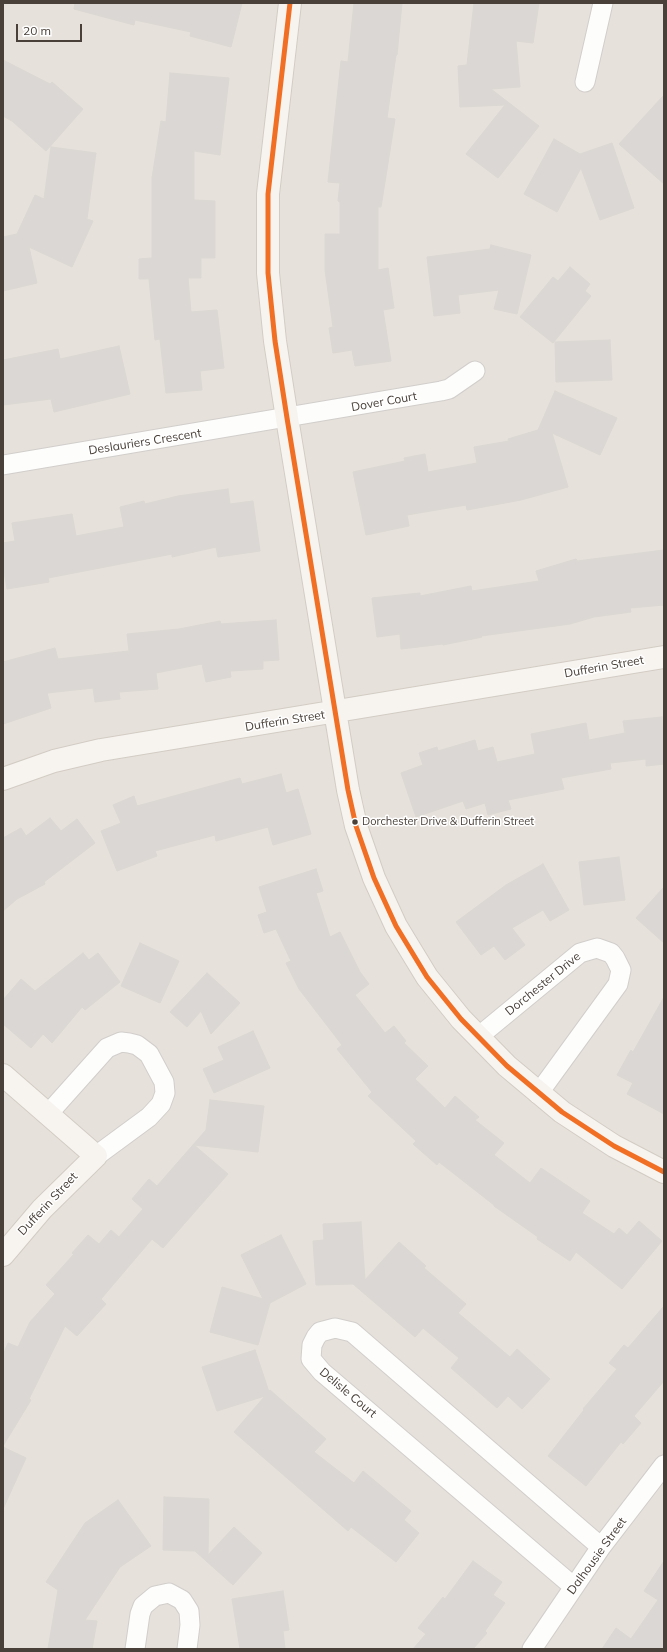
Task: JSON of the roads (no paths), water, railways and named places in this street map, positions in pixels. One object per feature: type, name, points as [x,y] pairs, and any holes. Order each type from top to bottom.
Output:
[{"type":"street","points":[[290,3],[267,216],[268,273],[271,310],[287,418],[348,790],[356,826],[374,878],[411,953],[427,977],[478,1037],[538,1094],[593,1134],[664,1172]]},
{"type":"street","points":[[585,82],[603,3]]},
{"type":"street","name":"Dover Court","points":[[287,418],[441,391],[449,389],[475,371]]},
{"type":"street","name":"Deslauriers Crescent","points":[[3,465],[287,418]]},
{"type":"street","name":"Dufferin Street","points":[[3,779],[30,768],[78,754],[335,713],[664,657]]},
{"type":"street","name":"Dorchester Drive","points":[[478,1037],[580,953],[597,948],[611,953],[618,961],[621,970],[618,984],[538,1094]]},
{"type":"street","name":"Dufferin Street","points":[[3,1255],[42,1208],[96,1156],[149,1116],[161,1104],[165,1093],[164,1082],[150,1054],[136,1045],[121,1042],[107,1048],[48,1114]]},
{"type":"street","points":[[3,1075],[96,1156]]},
{"type":"street","name":"Delisle Court","points":[[574,1587],[322,1372],[311,1359],[312,1345],[316,1337],[320,1332],[335,1328],[352,1332],[601,1547]]},
{"type":"street","name":"Dalhousie Street","points":[[532,1649],[601,1547],[664,1465]]},
{"type":"street","points":[[135,1649],[140,1614],[144,1606],[155,1596],[169,1593],[182,1600],[189,1611],[190,1625],[186,1649]]},
{"type":"place","name":"Dorchester Drive & Dufferin Street","points":[[355,822]]}]
